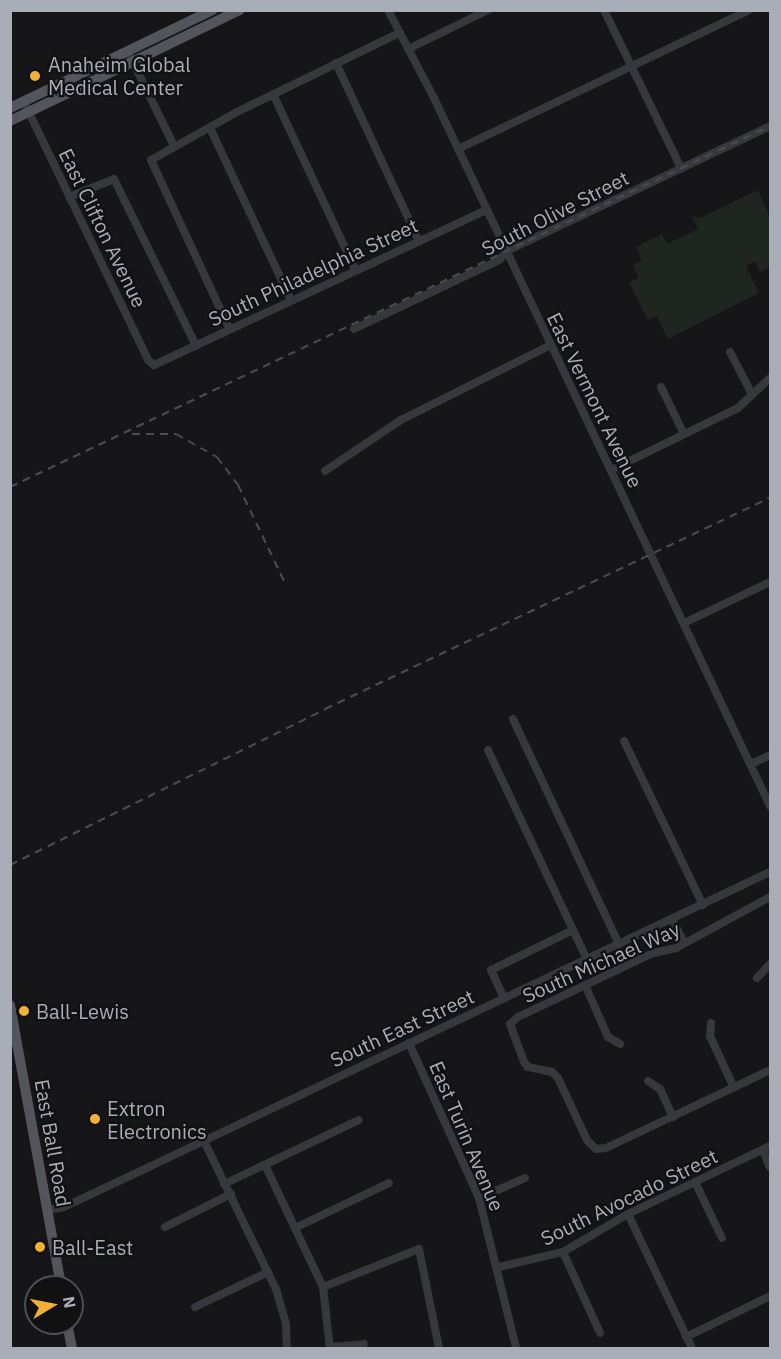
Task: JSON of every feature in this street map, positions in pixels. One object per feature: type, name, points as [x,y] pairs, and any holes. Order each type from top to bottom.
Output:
[{"type":"main road","points":[[10,108],[26,107],[89,83],[131,56],[213,10]]},
{"type":"main road","points":[[10,121],[26,107],[108,61],[131,56],[240,10]]},
{"type":"main road","points":[[89,83],[92,75],[107,68],[108,61]]},
{"type":"main road","name":"East Ball Road","points":[[10,1005],[15,1052],[59,1275]]},
{"type":"street","name":"East Vermont Avenue","points":[[388,10],[507,250],[549,346],[611,470],[771,806]]},
{"type":"street","points":[[408,49],[488,10]]},
{"type":"street","points":[[604,10],[681,168]]},
{"type":"street","points":[[458,149],[749,10]]},
{"type":"street","points":[[229,328],[151,159],[273,94],[399,33]]},
{"type":"street","points":[[131,56],[174,146]]},
{"type":"street","points":[[336,63],[419,241]]},
{"type":"street","points":[[273,94],[356,271]]},
{"type":"street","name":"East Clifton Avenue","points":[[26,107],[148,360],[154,365]]},
{"type":"street","name":"South Olive Street","points":[[354,329],[499,260],[507,250],[771,126]]},
{"type":"street","points":[[210,128],[291,300]]},
{"type":"street","points":[[69,197],[111,177],[116,180],[196,346]]},
{"type":"street","name":"South Philadelphia Street","points":[[154,365],[229,328],[487,210]]},
{"type":"street","points":[[325,471],[401,420],[549,346]]},
{"type":"street","points":[[730,352],[752,394]]},
{"type":"street","points":[[611,470],[738,408],[771,378]]},
{"type":"street","points":[[661,387],[684,434]]},
{"type":"street","points":[[684,623],[771,582]]},
{"type":"street","points":[[513,719],[619,944]]},
{"type":"street","points":[[624,741],[703,904]]},
{"type":"street","points":[[488,750],[587,959]]},
{"type":"street","points":[[751,764],[771,755]]},
{"type":"street","name":"South East Street","points":[[47,1210],[64,1207],[771,872]]},
{"type":"street","name":"South Michael Way","points":[[673,1116],[595,1152],[587,1140],[555,1069],[528,1067],[512,1037],[510,1024],[518,1017],[652,953],[684,943],[710,926],[771,897]]},
{"type":"street","points":[[672,919],[684,943]]},
{"type":"street","points":[[504,998],[491,970],[573,930]]},
{"type":"street","points":[[757,978],[771,964]]},
{"type":"street","points":[[585,986],[608,1037],[620,1044]]},
{"type":"street","points":[[711,1023],[710,1036],[734,1088]]},
{"type":"street","name":"East Turin Avenue","points":[[409,1043],[479,1198],[499,1267],[516,1348]]},
{"type":"street","points":[[648,1081],[660,1089],[673,1116],[771,1070]]},
{"type":"street","points":[[224,1184],[359,1120]]},
{"type":"street","points":[[204,1141],[268,1272],[282,1307],[287,1348]]},
{"type":"street","points":[[767,1148],[771,1167]]},
{"type":"street","name":"South Avocado Street","points":[[499,1267],[563,1251],[628,1214],[767,1148]]},
{"type":"street","points":[[265,1165],[322,1287],[331,1348],[364,1344]]},
{"type":"street","points":[[479,1198],[525,1178]]},
{"type":"street","points":[[695,1182],[722,1238]]},
{"type":"street","points":[[295,1228],[389,1183]]},
{"type":"street","points":[[165,1227],[231,1194]]},
{"type":"street","points":[[628,1214],[692,1348]]},
{"type":"street","points":[[322,1287],[419,1249],[439,1348]]},
{"type":"street","points":[[563,1251],[600,1333]]},
{"type":"street","points":[[195,1307],[268,1272]]},
{"type":"street","points":[[686,1337],[771,1296]]},
{"type":"shaded area","points":[[758,190],[770,216],[770,267],[760,272],[755,261],[746,266],[759,293],[668,339],[657,316],[648,320],[629,282],[639,278],[633,265],[642,260],[636,247],[662,234],[667,244],[698,229],[692,216],[700,218]]},
{"type":"railway","points":[[10,487],[770,126]]},
{"type":"railway","points":[[132,434],[176,434],[217,457],[238,485],[285,583]]},
{"type":"railway","points":[[10,865],[325,709],[770,498]]},
{"type":"place","name":"Anaheim Global Medical Center","points":[[35,76]]},
{"type":"place","name":"Ball-Lewis","points":[[24,1011]]},
{"type":"place","name":"Extron Electronics","points":[[95,1119]]},
{"type":"place","name":"Ball-East","points":[[40,1247]]}]
